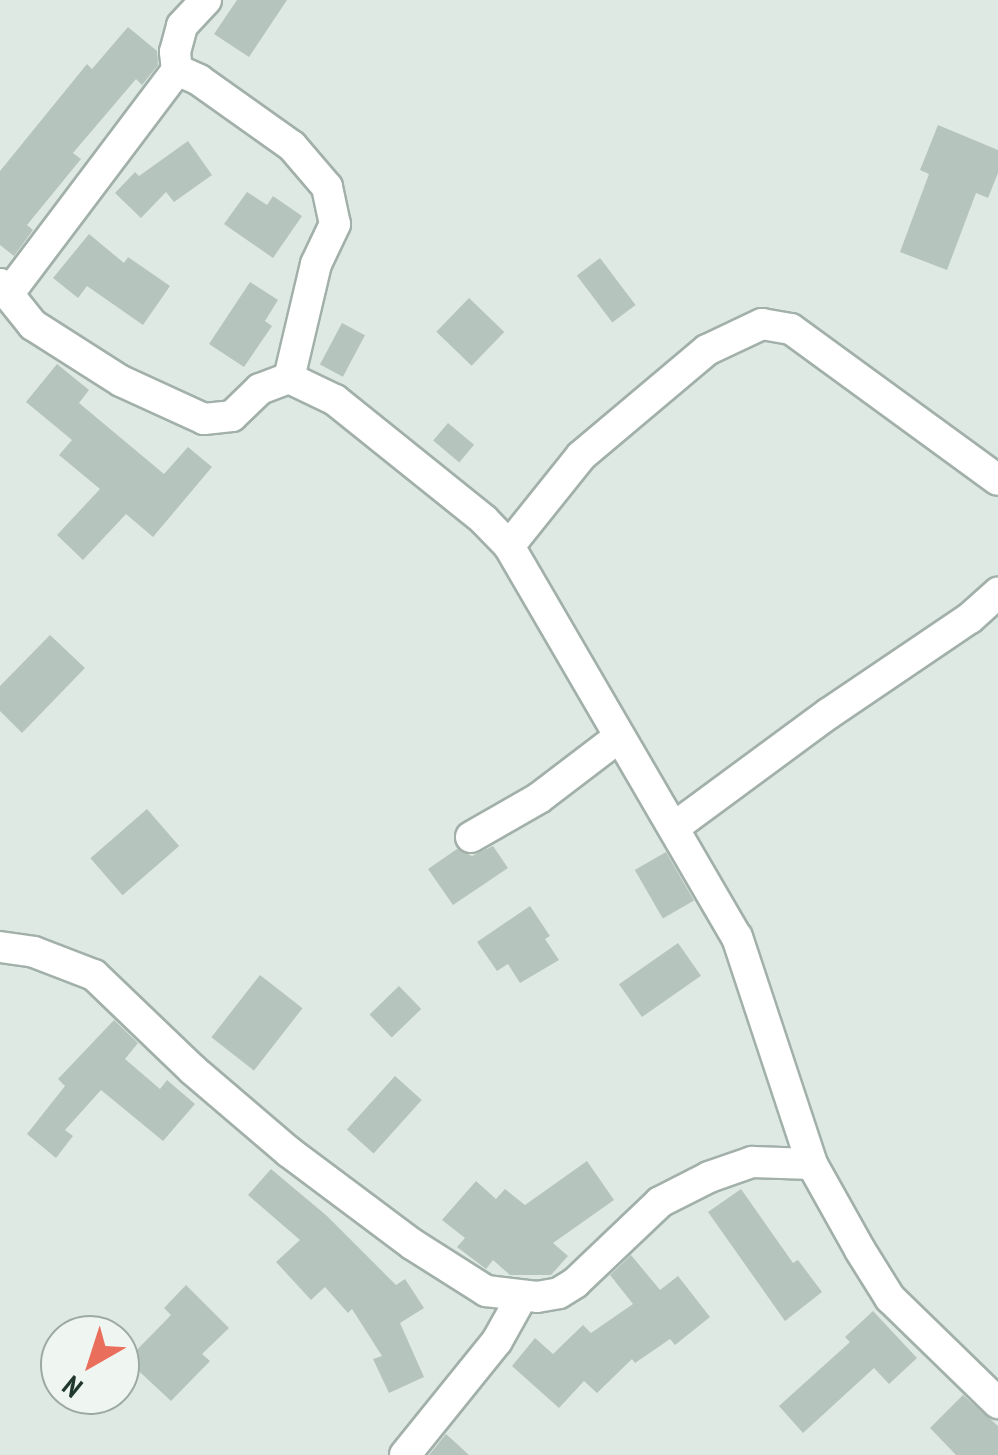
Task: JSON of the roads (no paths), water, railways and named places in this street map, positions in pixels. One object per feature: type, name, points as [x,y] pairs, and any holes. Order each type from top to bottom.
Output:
[{"type":"street","points":[[206,0],[182,26],[175,52],[178,70],[5,289],[33,325],[121,381],[204,419],[232,416],[260,389],[290,378],[335,400],[509,546],[618,738],[676,826],[737,937],[812,1164],[890,1298],[998,1403]]},
{"type":"street","points":[[178,70],[199,80],[292,146],[327,187],[335,224],[316,264],[290,378]]},
{"type":"street","points":[[509,546],[580,456],[708,350],[762,324],[792,329],[998,480]]},
{"type":"street","points":[[676,826],[828,714],[970,618],[998,593]]},
{"type":"street","points":[[471,837],[539,798],[618,738]]},
{"type":"street","points":[[0,948],[34,952],[94,975],[193,1070],[275,1140],[396,1233],[486,1291],[522,1296],[559,1292],[574,1283],[660,1202],[709,1176],[752,1162],[812,1164]]},
{"type":"street","points":[[405,1455],[497,1341],[522,1296]]}]
